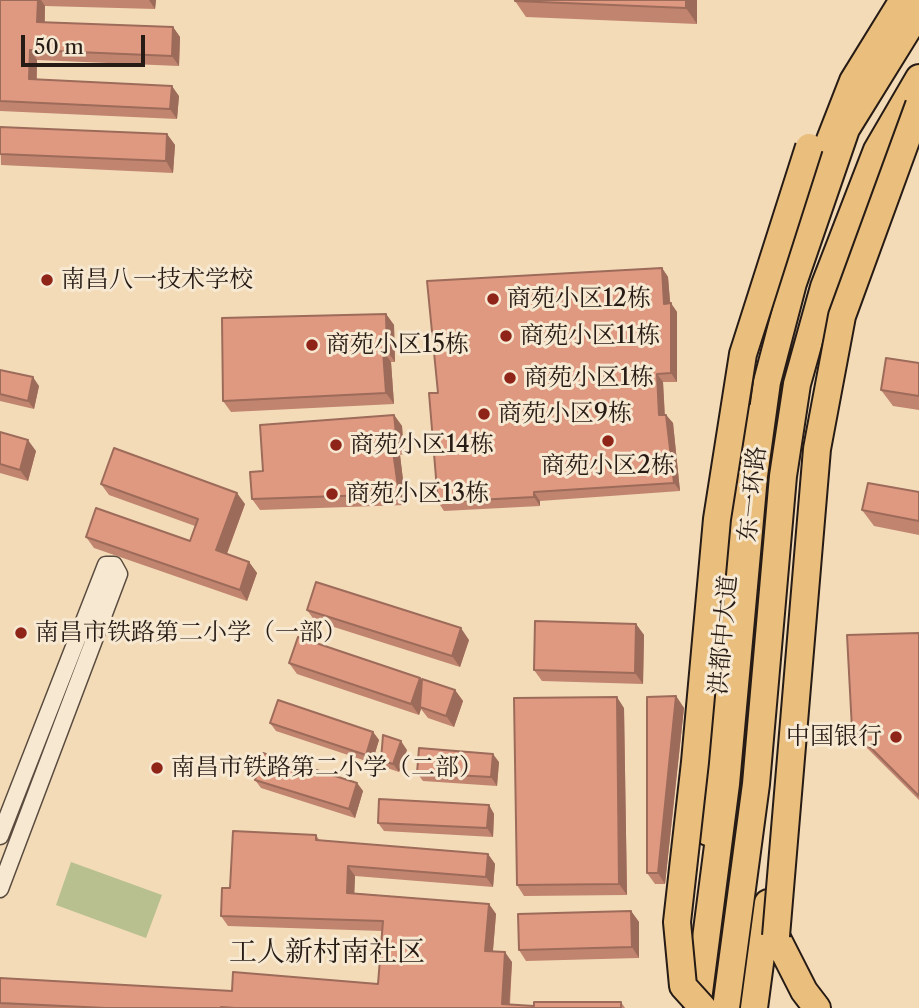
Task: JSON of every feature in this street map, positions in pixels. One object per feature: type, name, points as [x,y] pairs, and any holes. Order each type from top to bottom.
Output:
[{"type":"main road","points":[[703,1008],[683,986],[677,922],[695,762],[717,519],[743,354],[809,146],[857,43],[887,0]]},
{"type":"main road","name":"洪都中大道","points":[[688,1008],[704,886],[732,546],[754,355],[767,302],[853,81],[903,0]]},
{"type":"main road","name":"东一环路","points":[[697,1008],[726,784],[754,476],[767,382],[793,283],[846,129],[919,11]]},
{"type":"main road","name":"东一环路","points":[[726,1008],[756,784],[783,476],[797,384],[824,287],[877,150],[919,78]]},
{"type":"main road","points":[[761,1008],[765,1000],[776,936],[817,449],[842,316],[919,105]]},
{"type":"main road","points":[[754,1008],[788,719],[806,462],[822,369],[847,275],[919,138]]},
{"type":"main road","points":[[776,936],[817,1008]]},
{"type":"street","points":[[0,836],[106,565],[114,565],[119,574],[0,889]]},
{"type":"green space","points":[[71,862],[162,895],[146,938],[56,905]]},
{"type":"building","points":[[0,0],[38,0],[37,22],[173,27],[172,56],[30,50],[29,79],[172,86],[170,109],[0,101]]},
{"type":"building","points":[[686,0],[686,8],[515,1]]},
{"type":"building","points":[[0,127],[167,134],[166,161],[0,154]]},
{"type":"building","points":[[662,268],[664,304],[671,303],[671,373],[657,374],[659,415],[666,415],[674,483],[534,492],[534,497],[438,502],[429,393],[438,393],[427,281]]},
{"type":"building","points":[[386,314],[387,351],[383,351],[386,393],[223,401],[222,318]]},
{"type":"building","points":[[886,358],[919,363],[919,396],[881,390]]},
{"type":"building","points":[[0,370],[33,377],[28,401],[0,394]]},
{"type":"building","points":[[394,415],[397,443],[392,444],[399,494],[252,499],[250,472],[263,471],[260,425]]},
{"type":"building","points":[[0,432],[28,440],[20,470],[0,464]]},
{"type":"building","points":[[114,448],[237,493],[216,550],[249,562],[240,590],[86,537],[96,508],[190,541],[198,519],[101,484]]},
{"type":"building","points":[[868,483],[919,492],[919,521],[862,510]]},
{"type":"building","points":[[316,582],[461,628],[452,656],[307,610]]},
{"type":"building","points":[[535,621],[636,624],[635,673],[534,670]]},
{"type":"building","points":[[919,633],[919,796],[852,729],[847,635]]},
{"type":"building","points":[[298,637],[420,678],[411,704],[289,663]]},
{"type":"building","points":[[422,679],[455,690],[446,716],[420,707]]},
{"type":"building","points":[[676,696],[658,873],[647,873],[647,697]]},
{"type":"building","points":[[617,697],[619,884],[517,885],[514,698]]},
{"type":"building","points":[[278,700],[373,732],[366,755],[270,723]]},
{"type":"building","points":[[383,735],[401,741],[393,764],[381,760]]},
{"type":"building","points":[[419,748],[493,754],[491,777],[417,773]]},
{"type":"building","points":[[263,753],[357,783],[349,809],[255,780]]},
{"type":"building","points":[[379,799],[489,805],[487,828],[378,823]]},
{"type":"building","points":[[233,831],[316,835],[316,840],[488,854],[486,877],[348,866],[347,893],[489,904],[485,951],[505,952],[502,1004],[534,1006],[534,1002],[621,1002],[621,1008],[106,1008],[0,1003],[0,978],[232,991],[233,972],[378,984],[383,921],[221,916],[222,888],[230,888]]},
{"type":"building","points":[[631,911],[632,947],[519,950],[518,914]]},
{"type":"place","name":"南昌八一技术学校","points":[[47,280]]},
{"type":"place","name":"商苑小区12栋","points":[[493,299]]},
{"type":"place","name":"商苑小区11栋","points":[[506,336]]},
{"type":"place","name":"商苑小区15栋","points":[[312,345]]},
{"type":"place","name":"商苑小区1栋","points":[[510,378]]},
{"type":"place","name":"商苑小区9栋","points":[[484,414]]},
{"type":"place","name":"商苑小区2栋","points":[[608,441]]},
{"type":"place","name":"商苑小区14栋","points":[[336,445]]},
{"type":"place","name":"商苑小区13栋","points":[[332,494]]},
{"type":"place","name":"南昌市铁路第二小学（一部）","points":[[21,633]]},
{"type":"place","name":"中国银行","points":[[896,737]]},
{"type":"place","name":"南昌市铁路第二小学（二部）","points":[[157,768]]},
{"type":"district","name":"工人新村南社区","points":[[327,953]]}]
